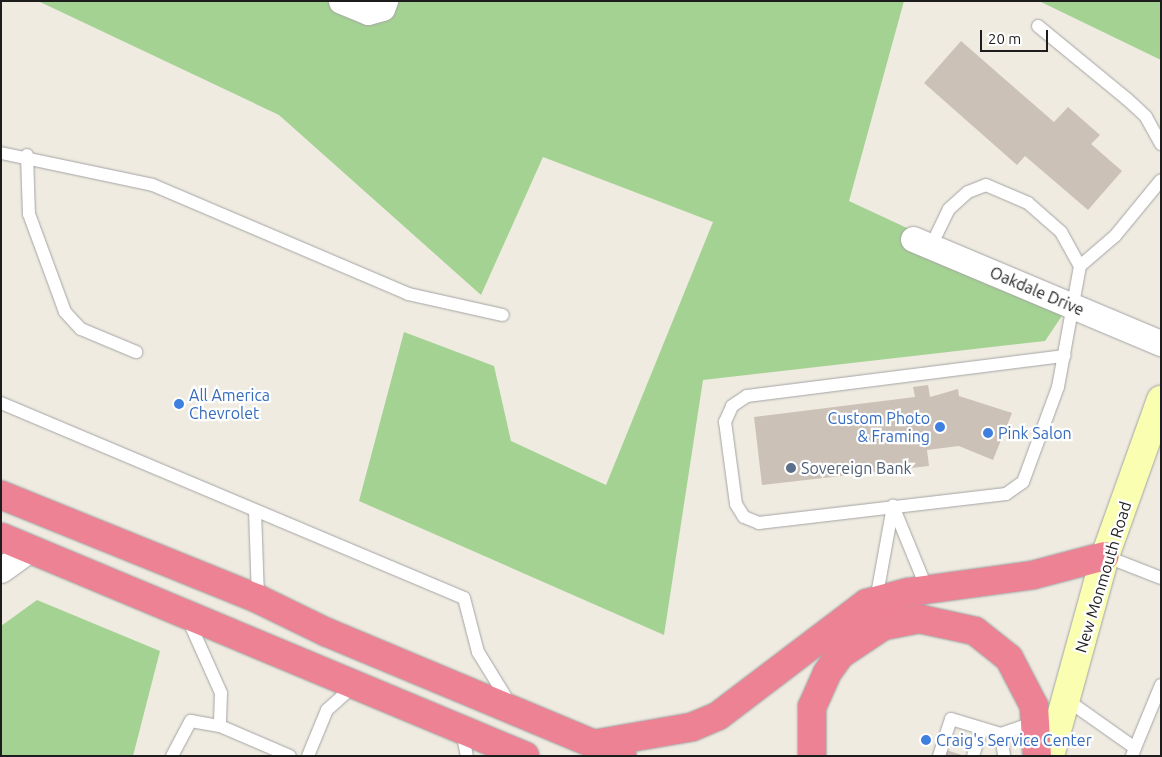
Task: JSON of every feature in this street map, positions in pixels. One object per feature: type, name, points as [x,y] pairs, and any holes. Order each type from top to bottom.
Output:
[{"type":"highway","points":[[1,495],[258,599],[326,632],[622,756]]},
{"type":"highway","points":[[1,537],[525,756]]},
{"type":"highway","points":[[594,744],[692,727],[718,716],[835,623],[876,600],[927,589],[1033,575],[1105,556]]},
{"type":"highway","points":[[812,756],[812,707],[827,673],[860,638],[898,622],[944,621],[990,640],[1009,658],[1034,706],[1037,756]]},
{"type":"main road","name":"New Monmouth Road","points":[[1050,756],[1067,700],[1105,556],[1161,400]]},
{"type":"street","points":[[341,1],[368,12],[382,8],[385,1]]},
{"type":"street","name":"Oakdale Drive","points":[[922,243],[1161,343]]},
{"type":"street","points":[[1,570],[30,549]]},
{"type":"lane","points":[[1038,26],[1127,99],[1146,117],[1161,144]]},
{"type":"lane","points":[[1,153],[27,155],[153,185],[408,294],[503,315]]},
{"type":"lane","points":[[27,155],[29,214],[64,312],[81,329],[136,352]]},
{"type":"lane","points":[[1080,266],[1115,236],[1161,180]]},
{"type":"lane","points":[[922,243],[949,209],[968,192],[986,185],[1028,202],[1061,232],[1080,266],[1076,308],[1058,387],[1023,482],[1006,494],[759,523],[744,517],[736,504],[725,422],[732,406],[747,396],[1064,356]]},
{"type":"lane","points":[[1,403],[464,598],[478,652],[514,711]]},
{"type":"lane","points":[[893,506],[927,589]]},
{"type":"lane","points":[[876,600],[893,506]]},
{"type":"lane","points":[[255,511],[258,599]]},
{"type":"lane","points":[[1105,556],[1161,578]]},
{"type":"lane","points":[[186,614],[221,693],[220,726]]},
{"type":"lane","points":[[308,756],[327,710],[355,685]]},
{"type":"lane","points":[[1067,700],[1133,752],[1161,685]]},
{"type":"lane","points":[[939,756],[951,719],[1001,734],[1035,722]]},
{"type":"lane","points":[[172,756],[191,721],[220,726],[290,756]]},
{"type":"lane","points":[[973,756],[982,728]]},
{"type":"lane","points":[[461,729],[467,756]]},
{"type":"lane","points":[[1001,734],[1004,756]]},
{"type":"green space","points":[[38,1],[904,1],[849,201],[1070,304],[1045,341],[703,380],[664,635],[359,501],[404,332],[494,366],[511,441],[606,485],[713,222],[543,157],[481,295],[279,115]]},
{"type":"green space","points":[[1039,1],[1161,1],[1161,60]]},
{"type":"green space","points":[[37,600],[160,651],[133,756],[1,756],[1,626]]},
{"type":"building","points":[[961,41],[1054,122],[1068,107],[1100,135],[1091,144],[1122,171],[1088,210],[1025,156],[1017,165],[924,83]]},
{"type":"building","points":[[928,385],[930,397],[958,389],[959,396],[1012,413],[993,460],[959,446],[927,450],[929,466],[762,485],[754,417],[915,397],[913,387]]},
{"type":"building","points":[[946,750],[962,755],[962,756],[944,756]]},
{"type":"place","name":"All America Chevrolet","points":[[179,404]]},
{"type":"place","name":"Custom Photo & Framing","points":[[940,427]]},
{"type":"place","name":"Pink Salon","points":[[988,433]]},
{"type":"place","name":"Sovereign Bank","points":[[791,468]]},
{"type":"place","name":"Craig's Service Center","points":[[926,740]]}]
